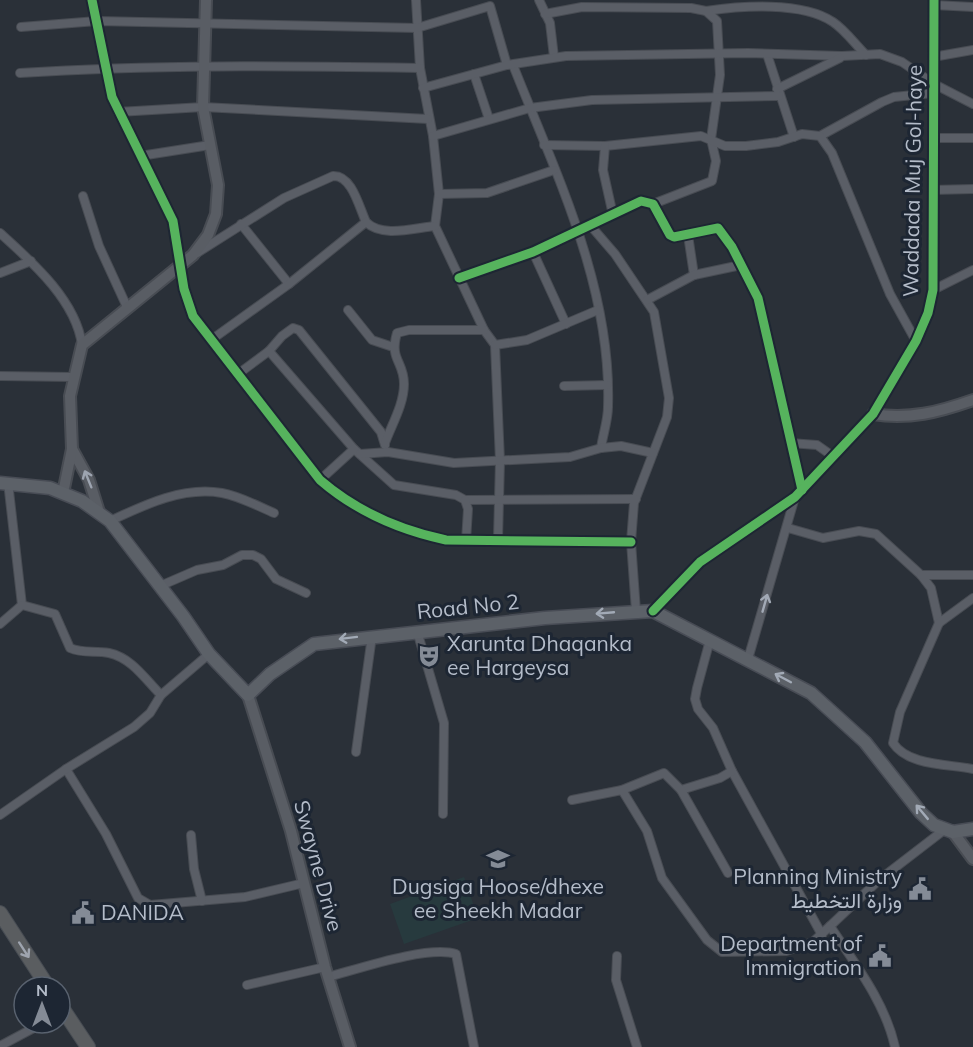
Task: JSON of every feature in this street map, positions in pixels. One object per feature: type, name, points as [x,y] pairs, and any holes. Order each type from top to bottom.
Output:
[{"type":"highway","points":[[0,914],[40,975]]},
{"type":"highway","points":[[72,1025],[88,1047]]},
{"type":"main road","points":[[4,483],[50,488],[99,512],[110,521],[208,654],[248,695]]},
{"type":"main road","name":"Road No 2","points":[[248,695],[270,674],[314,644],[372,636],[654,611],[811,693],[865,742],[921,813],[948,831]]},
{"type":"main road","points":[[948,831],[973,829]]},
{"type":"street","points":[[92,0],[118,112],[173,221],[184,289],[193,316],[320,480],[343,500],[382,520],[422,535],[466,541],[498,539],[631,542]]},
{"type":"street","points":[[193,255],[208,235],[216,214],[218,185],[203,107],[206,0]]},
{"type":"street","points":[[416,0],[420,68],[433,136],[439,194],[435,225],[484,330],[495,345],[500,461],[498,539]]},
{"type":"street","points":[[539,0],[550,23],[554,57]]},
{"type":"street","points":[[934,2],[973,6]]},
{"type":"street","name":"Waddada Muj Gol-haye","points":[[654,611],[700,562],[735,535],[795,497],[802,490],[873,414],[916,341],[928,313],[933,290],[934,2]]},
{"type":"street","points":[[21,27],[97,21],[417,28],[491,3],[510,65],[530,108],[579,230],[598,310],[607,385],[608,407],[601,448]]},
{"type":"street","points":[[545,14],[598,3],[691,8],[706,11],[753,4],[787,4],[833,22],[866,55]]},
{"type":"street","points":[[459,278],[533,252],[641,201],[653,204],[712,181],[716,161],[711,139],[717,97],[717,21],[706,11]]},
{"type":"street","points":[[933,57],[973,50]]},
{"type":"street","points":[[423,88],[510,65],[554,57],[718,53],[842,57],[866,55],[890,56],[933,89],[973,104]]},
{"type":"street","points":[[767,54],[794,137]]},
{"type":"street","points":[[433,136],[530,108],[592,100],[778,93],[842,57]]},
{"type":"street","points":[[20,73],[106,67],[204,65],[420,68]]},
{"type":"street","points":[[474,74],[489,120]]},
{"type":"street","points":[[544,145],[605,146],[674,138],[711,139],[725,146],[746,146],[778,142],[802,134],[820,136],[894,97],[933,89]]},
{"type":"street","points":[[118,112],[203,107],[428,118]]},
{"type":"street","points":[[820,136],[832,153],[890,294],[916,341]]},
{"type":"street","points":[[932,138],[973,138]]},
{"type":"street","points":[[140,156],[210,145]]},
{"type":"street","points":[[605,146],[603,170],[613,215]]},
{"type":"street","points":[[439,194],[487,193],[554,170]]},
{"type":"street","points":[[63,493],[72,449],[70,396],[82,345],[193,255],[284,198],[340,175],[347,180],[366,222],[373,229],[383,231],[435,225]]},
{"type":"street","points":[[932,189],[973,189]]},
{"type":"street","points":[[83,196],[99,246],[127,307]]},
{"type":"street","points":[[653,204],[670,235],[680,237],[718,228],[741,265],[758,298],[802,490]]},
{"type":"street","points":[[211,340],[289,284],[366,222]]},
{"type":"street","points":[[241,224],[289,284]]},
{"type":"street","points":[[590,225],[615,254],[654,312],[669,398],[667,417],[636,499],[631,542],[636,611]]},
{"type":"street","points":[[688,235],[694,275]]},
{"type":"street","points":[[1,236],[31,261],[66,305],[82,345]]},
{"type":"street","points":[[533,252],[566,324]]},
{"type":"street","points":[[0,273],[31,261]]},
{"type":"street","points":[[647,300],[694,275],[741,265]]},
{"type":"street","points":[[933,290],[973,270]]},
{"type":"street","points":[[348,310],[372,340],[393,347]]},
{"type":"street","points":[[495,345],[527,339],[598,310]]},
{"type":"street","points":[[238,374],[269,351],[282,336],[293,328],[299,330],[381,432],[388,452]]},
{"type":"street","points":[[385,443],[402,400],[404,381],[393,347],[398,333],[409,330],[484,330]]},
{"type":"street","points":[[269,351],[357,451],[394,485],[456,495],[465,500],[636,499]]},
{"type":"street","points":[[0,376],[73,377]]},
{"type":"street","points":[[564,386],[607,385]]},
{"type":"street","points":[[873,414],[912,417],[938,412],[973,400]]},
{"type":"street","points":[[790,443],[816,445],[834,457]]},
{"type":"street","points":[[320,480],[357,451],[388,452],[454,463],[570,457],[601,448],[621,446],[653,453]]},
{"type":"street","points":[[72,449],[89,480],[99,512]]},
{"type":"street","points":[[4,483],[22,605]]},
{"type":"street","points":[[110,521],[156,500],[200,493],[223,493],[274,513]]},
{"type":"street","points":[[748,659],[788,528],[795,497]]},
{"type":"street","points":[[465,500],[468,509],[466,541]]},
{"type":"street","points":[[788,528],[823,538],[859,531],[876,534],[921,574],[930,588],[939,622]]},
{"type":"street","points":[[160,586],[197,570],[223,565],[242,555],[253,555],[261,559],[276,579],[306,593]]},
{"type":"street","points":[[921,574],[973,575]]},
{"type":"street","points":[[973,598],[939,622],[900,712],[893,743],[903,754],[917,759],[973,769]]},
{"type":"street","points":[[0,624],[22,605]]},
{"type":"street","points":[[22,605],[55,614],[70,648],[82,652],[108,653],[128,660],[161,695]]},
{"type":"street","points":[[417,632],[444,723],[442,814]]},
{"type":"street","points":[[356,752],[372,636]]},
{"type":"street","points":[[710,640],[695,699],[698,709],[713,728],[732,771],[822,935]]},
{"type":"street","points":[[0,815],[66,769],[134,727],[150,713],[161,695],[208,654]]},
{"type":"street","name":"Swayne Drive","points":[[248,695],[291,831],[326,972],[350,1047]]},
{"type":"street","points":[[66,769],[106,834],[138,898],[150,905],[245,897],[304,883]]},
{"type":"street","points":[[681,790],[720,778],[732,771]]},
{"type":"street","points":[[572,800],[622,790],[664,773],[681,790],[728,873]]},
{"type":"street","points":[[622,790],[647,831],[662,878],[715,948],[731,953],[786,951],[813,942],[879,880],[948,831],[973,859]]},
{"type":"street","points":[[191,835],[194,869],[202,901]]},
{"type":"street","points":[[830,926],[871,988],[896,1047]]},
{"type":"street","points":[[247,985],[403,957],[448,952],[456,954],[474,1047]]},
{"type":"street","points":[[617,956],[616,980],[637,1047]]},
{"type":"street","points":[[0,1046],[21,1035]]},
{"type":"green space","points":[[464,877],[478,918],[404,944],[390,904]]},
{"type":"cycle path","points":[[92,0],[112,97],[173,221],[184,289],[193,316],[320,480],[348,501],[379,518],[412,531],[446,540],[631,542]]},
{"type":"cycle path","points":[[653,611],[700,562],[795,497],[873,414],[916,341],[928,313],[933,290],[934,0]]},
{"type":"cycle path","points":[[459,278],[533,252],[641,201],[653,204],[670,235],[674,237],[718,228],[732,247],[758,298],[802,490]]},
{"type":"place","name":"Xarunta Dhaqanka ee Hargeysa","points":[[429,656]]},
{"type":"place","name":"Dugsiga Hoose/dhexe ee Sheekh Madar","points":[[498,859]]},
{"type":"place","name":"Planning Ministry وزارة التخطيط","points":[[920,889]]},
{"type":"place","name":"DANIDA","points":[[83,913]]},
{"type":"place","name":"Department of Immigration","points":[[880,956]]}]
